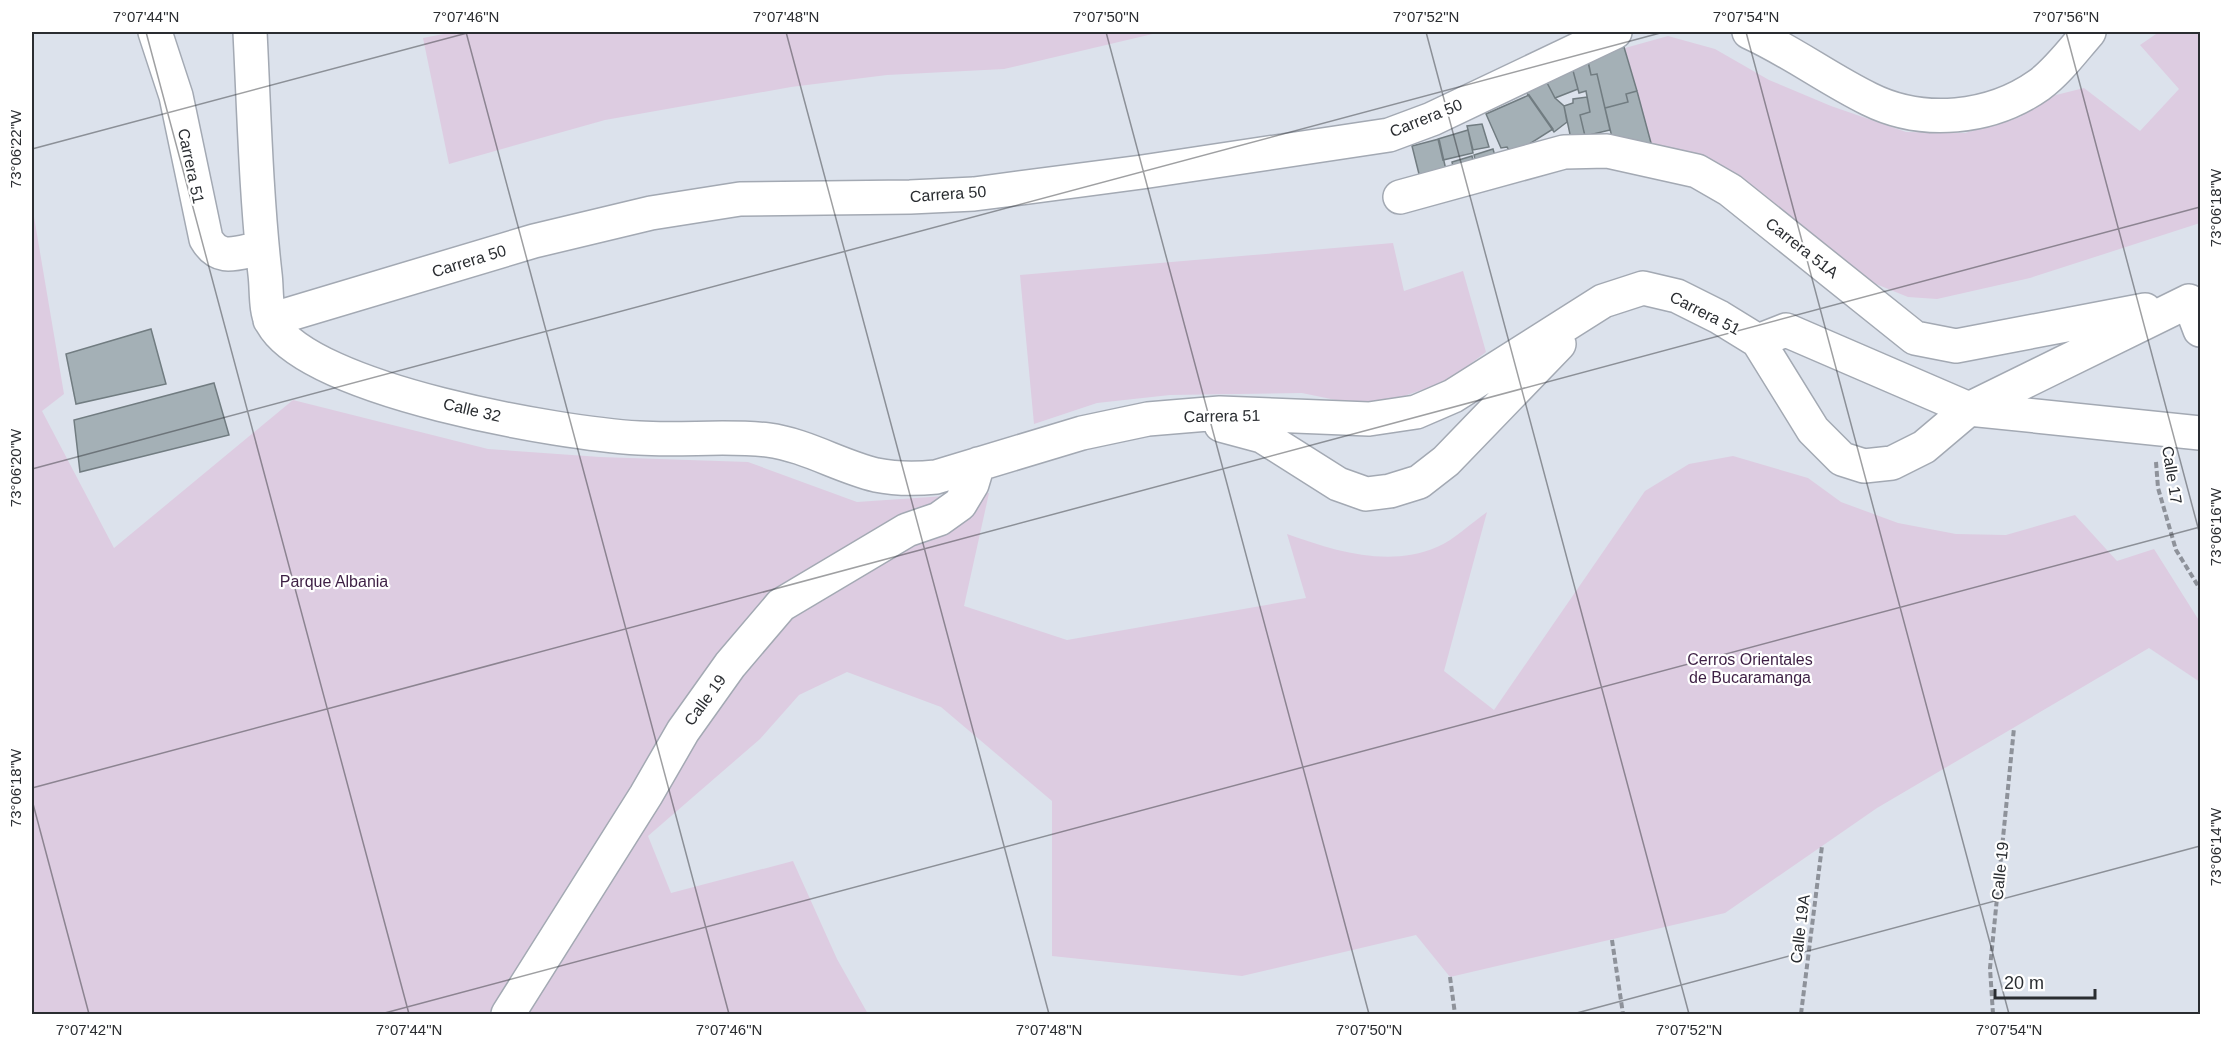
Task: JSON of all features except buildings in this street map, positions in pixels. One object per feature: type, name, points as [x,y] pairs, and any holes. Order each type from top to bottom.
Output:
[{"type":"street","name":"Carrera 51","points":[[155,32],[176,96],[206,239],[216,252],[223,255],[262,248]]},
{"type":"street","points":[[250,32],[262,248],[270,320]]},
{"type":"street","name":"Carrera 50","points":[[270,320],[534,241],[651,213],[740,199],[910,198],[974,194],[1164,169],[1389,135],[1432,119],[1615,32]]},
{"type":"street","points":[[1749,32],[1871,101],[1902,110],[1942,117],[1973,114],[2014,100],[2041,83],[2089,32]]},
{"type":"street","name":"Carrera 51A","points":[[1400,197],[1564,152],[1607,151],[1697,171],[1730,190],[1916,338],[1934,344],[1956,346],[2197,310]]},
{"type":"street","name":"Carrera 51","points":[[978,464],[1082,433],[1174,417],[1220,413],[1369,418],[1416,412],[1454,396],[1603,301],[1643,288],[1677,296],[1719,317],[1758,341],[1813,430],[1842,459],[1864,466],[1892,463],[1924,447],[1969,409],[2197,310]]},
{"type":"street","points":[[1174,417],[1262,436],[1347,487],[1366,494],[1390,491],[1419,482],[1446,461],[1603,301]]},
{"type":"street","name":"Calle 32","points":[[270,320],[281,337],[327,368],[451,406],[534,424],[640,438],[727,437],[771,441],[812,452],[876,475],[911,479],[936,477],[978,464]]},
{"type":"street","points":[[1758,341],[1786,330],[1969,409],[2200,433]]},
{"type":"street","name":"Calle 19","points":[[508,1014],[646,795],[683,731],[730,664],[781,605],[907,530],[939,519],[960,504],[972,484],[978,464]]},
{"type":"path","name":"Calle 17","points":[[2153,428],[2158,488],[2175,550],[2200,590]]},
{"type":"path","name":"Calle 19","points":[[1993,1014],[1990,968],[2014,728]]},
{"type":"path","name":"Calle 19A","points":[[1801,1014],[1822,846]]},
{"type":"path","points":[[1612,940],[1623,1014]]},
{"type":"path","points":[[1450,977],[1455,1014]]},
{"type":"green space","points":[[454,32],[1161,32],[1004,69],[887,75],[791,87],[605,120],[449,164],[423,38]]},
{"type":"green space","points":[[2159,32],[2200,32],[2200,223],[2030,278],[1937,299],[1908,297],[1876,284],[1720,169],[1651,143],[1625,48],[1668,36],[1715,49],[1769,80],[1831,106],[1906,132],[1965,133],[2020,117],[2048,97],[2084,88],[2140,131],[2179,89],[2140,45]]},
{"type":"green space","name":"Cerros Orientales de Bucaramanga","points":[[32,205],[64,394],[42,411],[114,548],[293,400],[488,449],[600,457],[748,462],[857,502],[989,493],[964,606],[1067,640],[1306,598],[1287,534],[1362,555],[1400,556],[1418,553],[1443,544],[1487,512],[1444,671],[1494,710],[1645,491],[1689,464],[1733,456],[1808,478],[1841,502],[1898,523],[1956,534],[2006,535],[2075,515],[2117,561],[2154,549],[2200,622],[2200,682],[2149,648],[1877,808],[1725,913],[1450,977],[1416,935],[1242,976],[1052,956],[1052,801],[941,707],[847,672],[799,695],[760,739],[648,836],[671,893],[793,861],[837,959],[868,1014],[32,1014]]},
{"type":"green space","points":[[1393,243],[1404,291],[1463,271],[1486,352],[1448,381],[1404,396],[1355,404],[1302,393],[1170,395],[1097,403],[1034,424],[1020,275]]},
{"type":"park label","name":"Parque Albania","points":[[334,581]]}]
